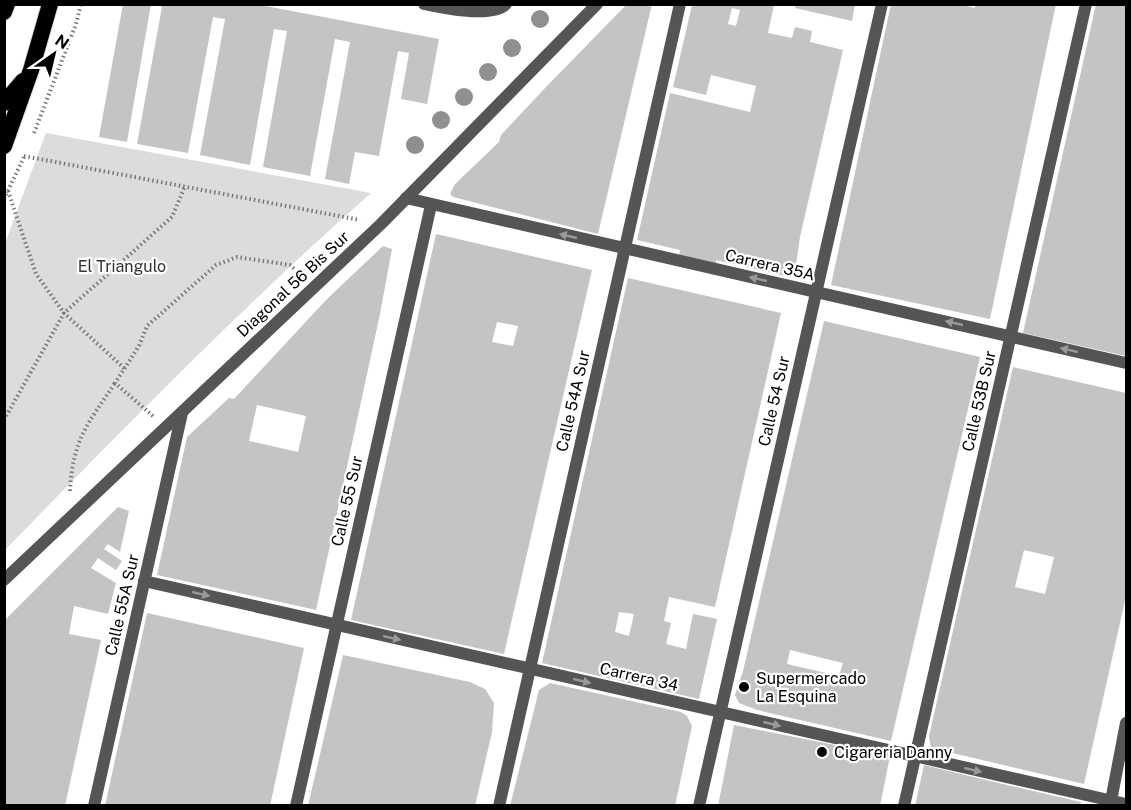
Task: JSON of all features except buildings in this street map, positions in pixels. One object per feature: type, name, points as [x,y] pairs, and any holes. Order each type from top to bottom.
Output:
[{"type":"highway","points":[[4,12],[7,4]]},
{"type":"highway","points":[[4,146],[32,70],[50,4]]},
{"type":"highway","points":[[4,104],[32,70]]},
{"type":"street","points":[[424,4],[488,11],[500,10],[506,4]]},
{"type":"street","name":"Diagonal 56 Bis Sur","points":[[4,580],[381,224],[597,4]]},
{"type":"street","name":"Calle 54A Sur","points":[[499,806],[680,4]]},
{"type":"street","name":"Calle 54 Sur","points":[[699,806],[882,4]]},
{"type":"street","name":"Calle 53B Sur","points":[[904,806],[1086,4]]},
{"type":"street","name":"Carrera 35A","points":[[406,198],[1126,363]]},
{"type":"street","name":"Calle 55 Sur","points":[[296,806],[431,205]]},
{"type":"street","name":"Calle 55A Sur","points":[[94,806],[183,412]]},
{"type":"street","name":"Carrera 34","points":[[144,581],[1110,803],[1126,804]]},
{"type":"street","points":[[1110,803],[1126,723]]},
{"type":"path","points":[[31,140],[76,24],[81,4]]},
{"type":"path","points":[[4,199],[28,148]]},
{"type":"path","points":[[24,156],[381,224]]},
{"type":"path","points":[[4,420],[64,313],[172,217],[185,186]]},
{"type":"path","points":[[8,191],[36,274],[64,313],[125,369]]},
{"type":"path","points":[[67,521],[72,461],[87,422],[125,369],[139,346],[147,326],[216,265],[237,257],[290,265],[315,286]]},
{"type":"path","points":[[115,383],[167,428]]},
{"type":"green space","name":"El Triangulo","points":[[46,133],[371,193],[230,323],[5,550],[5,243]]},
{"type":"place","name":"Supermercado La Esquina","points":[[744,687]]},
{"type":"place","name":"Cigareria Danny","points":[[822,752]]}]
